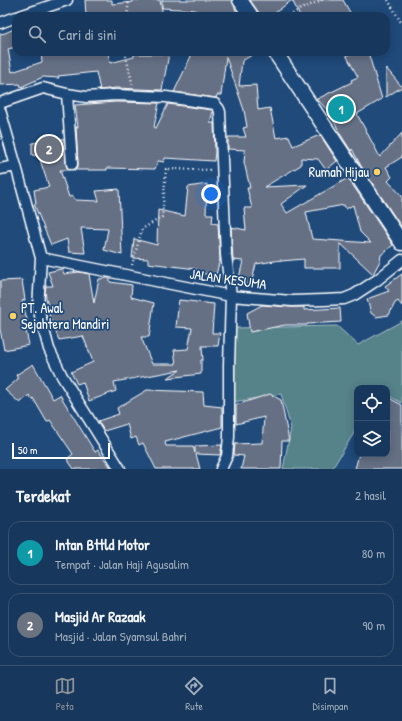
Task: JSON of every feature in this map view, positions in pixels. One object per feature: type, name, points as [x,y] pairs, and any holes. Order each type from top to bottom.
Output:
[{"type":"street","points":[[32,12],[67,0]]},
{"type":"street","points":[[240,0],[248,12]]},
{"type":"street","points":[[0,23],[12,18]]},
{"type":"street","points":[[278,56],[402,243]]},
{"type":"street","points":[[0,103],[43,88],[86,97],[116,95],[166,97],[215,104],[219,109],[226,255],[231,296],[229,437],[227,456],[221,469]]},
{"type":"street","points":[[67,94],[72,164]]},
{"type":"street","points":[[0,110],[41,258],[38,308],[49,349],[62,376],[120,469]]},
{"type":"street","points":[[0,169],[16,166]]},
{"type":"street","name":"JALAN KESUMA","points":[[41,258],[231,296],[292,301],[344,299],[354,296],[402,260]]},
{"type":"path","points":[[128,12],[129,0]]},
{"type":"path","points":[[296,12],[322,0]]},
{"type":"path","points":[[388,0],[402,24]]},
{"type":"path","points":[[126,56],[132,82],[130,95]]},
{"type":"path","points":[[129,276],[142,229],[162,217],[166,169],[222,171]]},
{"type":"green space","points":[[402,321],[402,403],[390,397],[390,385],[354,385],[354,433],[332,469],[283,469],[291,428],[281,394],[233,402],[235,328],[337,326],[358,345]]},
{"type":"building","points":[[85,0],[112,0],[112,4],[133,2],[133,0],[160,0],[162,12],[86,12]]},
{"type":"building","points":[[162,0],[232,0],[236,12],[197,12],[196,10],[162,8]]},
{"type":"building","points":[[250,0],[292,0],[276,12],[258,12]]},
{"type":"building","points":[[292,0],[343,0],[350,12],[298,12]]},
{"type":"building","points":[[12,30],[12,48],[8,49],[12,72],[42,62],[41,56],[109,56],[110,63],[134,56],[169,56],[162,90],[116,88],[100,90],[96,72],[58,76],[59,78],[43,77],[21,87],[20,84],[0,85],[0,34]]},
{"type":"building","points":[[191,56],[250,56],[242,61],[239,86],[256,85],[258,110],[270,108],[276,138],[289,136],[293,146],[320,135],[337,161],[326,170],[318,159],[301,158],[301,165],[264,187],[307,185],[281,204],[287,213],[348,178],[393,245],[381,255],[380,261],[373,274],[340,243],[340,268],[304,268],[304,259],[281,260],[256,264],[251,285],[238,282],[243,261],[233,260],[231,227],[246,230],[244,208],[252,208],[247,188],[250,188],[244,162],[245,150],[228,149],[228,137],[246,137],[243,128],[247,127],[244,110],[226,57],[221,95],[217,95],[216,98],[174,92]],"holes":[[[344,205],[346,209],[353,205],[360,232],[371,243],[312,239],[306,212]]]},
{"type":"building","points":[[347,56],[369,56],[382,99],[357,114],[380,157],[402,133],[402,157],[386,167],[392,177],[388,181],[402,196],[402,228],[361,166],[352,149],[351,151],[337,129],[329,112],[317,99],[352,82],[351,80],[358,77]]},
{"type":"building","points":[[386,68],[402,87],[386,97]]},
{"type":"building","points":[[116,102],[159,103],[154,127],[156,128],[168,104],[212,110],[210,123],[214,123],[214,161],[165,158],[164,162],[158,161],[155,169],[107,168],[107,170],[74,170],[78,167],[76,127],[78,127],[75,105]]},
{"type":"building","points":[[43,137],[64,139],[66,164],[67,168],[70,170],[60,170],[69,197],[73,196],[75,200],[99,201],[96,191],[119,189],[122,255],[104,250],[108,229],[81,228],[85,253],[69,252],[67,239],[51,245],[34,204],[36,204],[34,190],[49,187],[40,156],[32,155],[32,143],[43,142]]},
{"type":"building","points":[[207,184],[206,214],[213,214],[212,223],[218,224],[220,259],[216,275],[195,273],[196,269],[148,263],[148,259],[132,258],[134,239],[157,245],[158,210],[185,216],[188,187]]},
{"type":"building","points":[[62,269],[64,274],[79,272],[89,274],[94,303],[99,279],[110,278],[110,282],[132,285],[131,297],[154,303],[149,337],[141,337],[152,364],[176,364],[174,350],[188,349],[192,328],[176,327],[179,300],[214,304],[212,333],[220,333],[218,346],[202,346],[203,360],[201,360],[201,374],[167,378],[180,370],[114,382],[116,391],[89,401],[83,382],[77,384],[71,372],[93,362],[83,336],[59,340],[50,318],[45,292],[46,286],[53,286],[48,272]]},
{"type":"building","points":[[402,274],[402,306],[398,301],[395,303],[389,315],[376,317],[371,313],[367,299],[389,291],[385,286]]},
{"type":"building","points":[[22,280],[25,300],[22,301],[27,319],[27,325],[25,326],[29,345],[4,350],[0,329],[0,281]]},
{"type":"building","points":[[262,305],[304,307],[304,310],[340,308],[341,322],[285,325],[250,332],[247,313]]},
{"type":"building","points":[[33,364],[53,399],[60,395],[95,452],[98,450],[112,469],[74,469],[67,459],[73,454],[50,420],[47,422],[33,398],[31,399],[29,395],[20,403],[5,390],[18,379],[16,375]]},
{"type":"building","points":[[147,390],[203,392],[204,405],[222,407],[222,427],[165,442],[166,446],[193,446],[195,453],[195,446],[222,445],[220,455],[196,454],[200,469],[156,469],[143,443],[139,445],[136,437],[131,439],[127,424],[104,431],[98,421],[119,414],[117,408]]},
{"type":"building","points":[[270,394],[281,400],[289,441],[282,441],[281,469],[241,469],[244,456],[234,455],[235,444],[262,443],[264,417],[236,424],[236,405]]},
{"type":"building","points":[[390,399],[402,405],[402,469],[355,469],[358,457],[390,457]]},
{"type":"place","name":"Intan Bttld Motor","points":[[341,109]]},
{"type":"place","name":"Masjid Ar Razaak","points":[[49,149]]},
{"type":"place","name":"Rumah Hijau","points":[[377,172]]},
{"type":"place","name":"PT. Awal Sejahtera Mandiri","points":[[13,316]]}]
